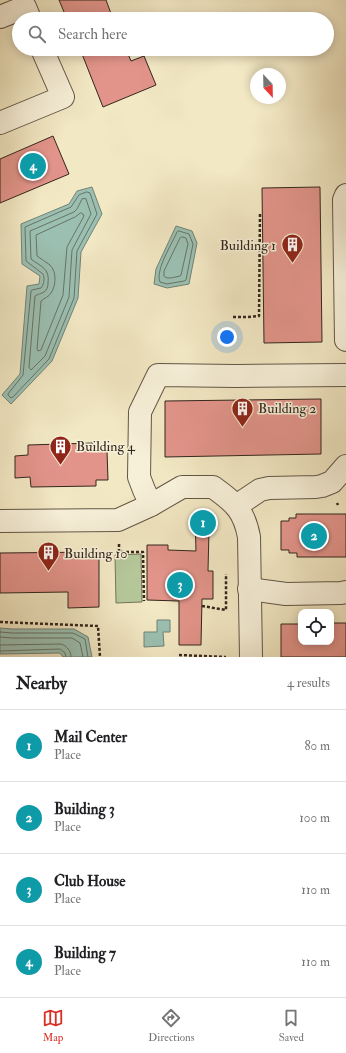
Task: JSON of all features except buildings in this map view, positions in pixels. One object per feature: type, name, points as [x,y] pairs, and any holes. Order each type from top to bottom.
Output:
[{"type":"lane","points":[[12,12],[25,7],[27,12]]},
{"type":"lane","points":[[0,17],[12,12]]},
{"type":"lane","points":[[0,122],[62,97],[45,56]]},
{"type":"lane","points":[[346,195],[344,200],[346,340]]},
{"type":"lane","points":[[152,505],[139,477],[140,412],[158,375],[346,375]]},
{"type":"lane","points":[[236,506],[265,488],[316,487],[329,484],[346,466]]},
{"type":"lane","points":[[0,521],[118,520],[152,505],[182,487],[213,486],[236,506],[242,514],[247,527],[249,536],[251,657]]},
{"type":"lane","points":[[249,589],[286,594],[346,592]]},
{"type":"path","points":[[233,317],[260,316],[260,213]]},
{"type":"path","points":[[119,544],[120,552],[143,552],[144,601]]},
{"type":"path","points":[[202,606],[226,610],[226,574]]},
{"type":"path","points":[[0,622],[98,626],[100,657]]},
{"type":"path","points":[[179,655],[226,657]]},
{"type":"shaded area","points":[[141,554],[142,602],[116,603],[115,555]]},
{"type":"water","points":[[92,187],[102,214],[81,252],[78,298],[52,361],[11,404],[2,395],[20,374],[27,286],[39,284],[40,276],[22,264],[21,224],[69,204],[77,191]]},
{"type":"water","points":[[176,226],[192,231],[197,243],[189,284],[167,288],[154,284],[156,269]]},
{"type":"water","points":[[157,620],[170,620],[170,632],[163,632],[164,646],[144,647],[144,632],[157,632]]},
{"type":"water","points":[[0,628],[74,629],[88,637],[92,657],[63,657],[60,653],[0,654]]},
{"type":"place","name":"Building 7","points":[[33,166]]},
{"type":"place","name":"Building 1","points":[[292,264]]},
{"type":"place","name":"Building 2","points":[[243,428]]},
{"type":"place","name":"Building 4","points":[[61,466]]},
{"type":"place","name":"Mail Center","points":[[203,523]]},
{"type":"place","name":"Building 3","points":[[314,536]]},
{"type":"place","name":"Building 10","points":[[49,572]]},
{"type":"place","name":"Club House","points":[[180,585]]}]
